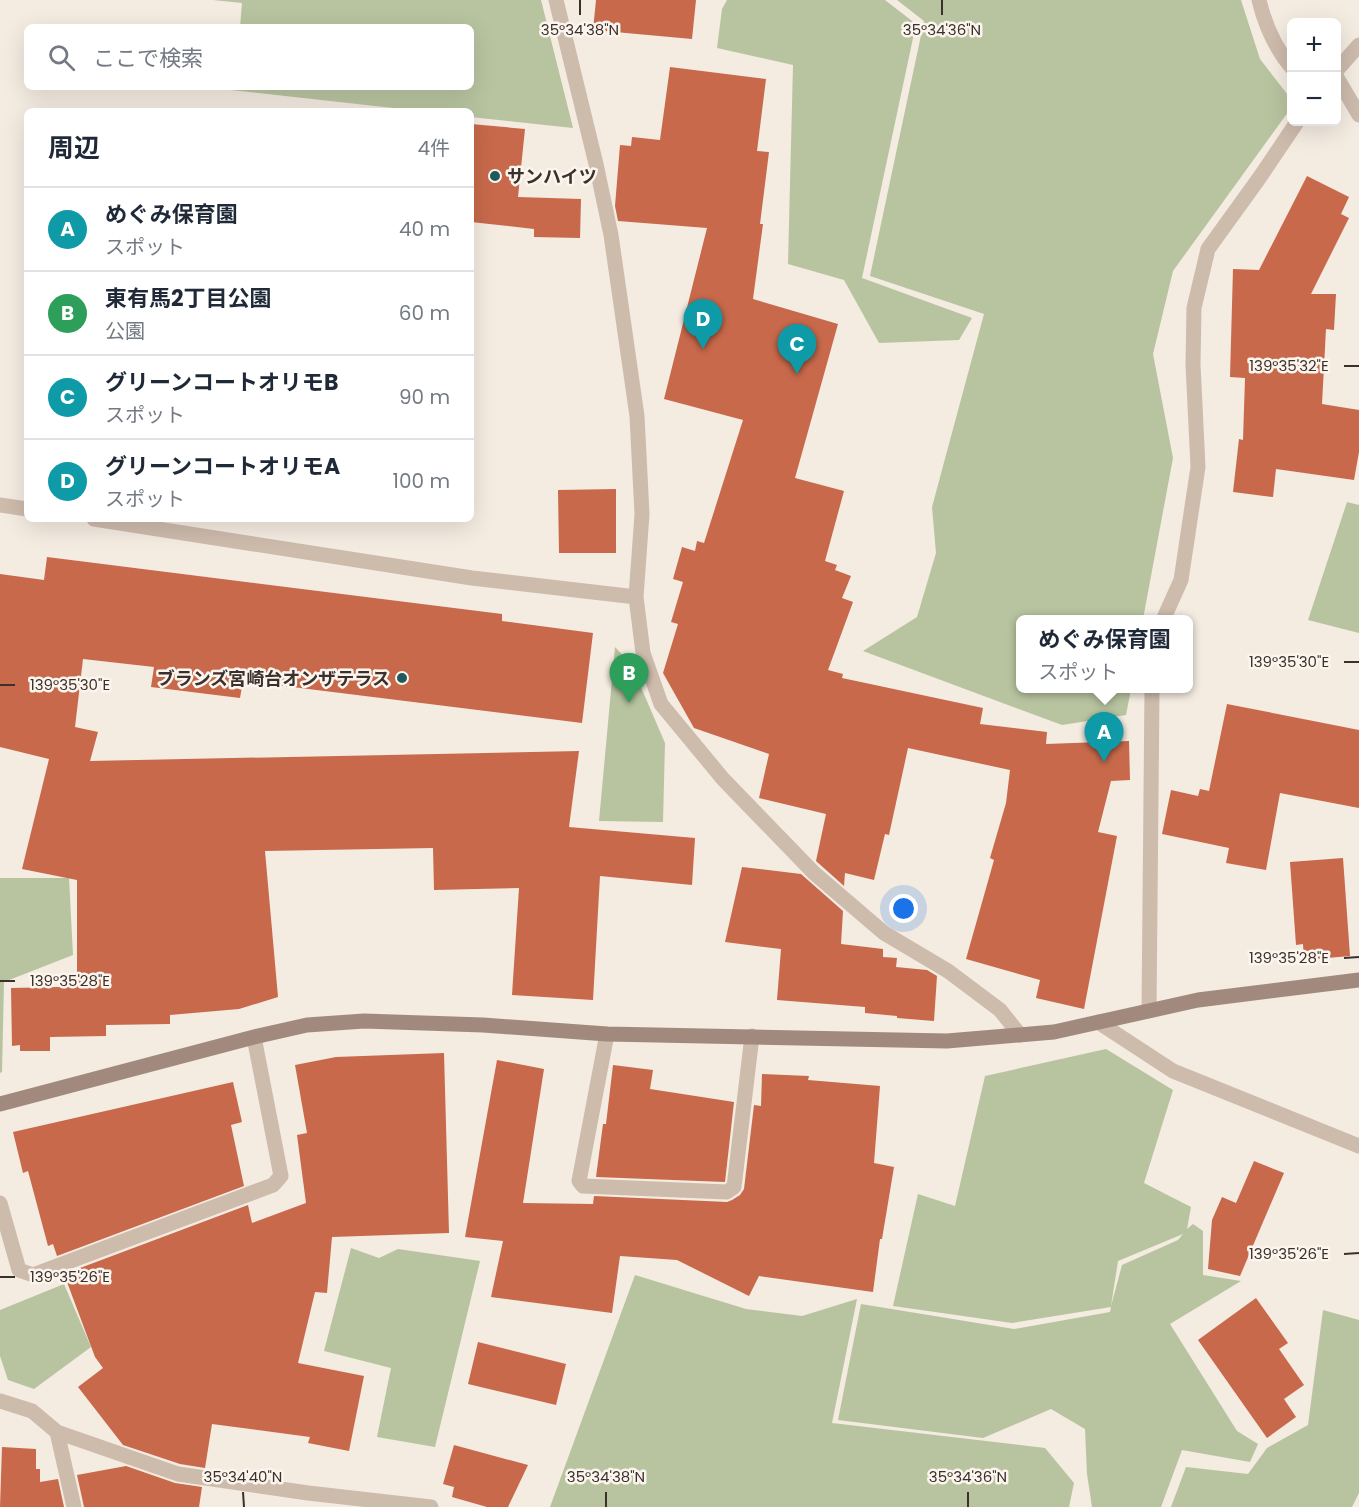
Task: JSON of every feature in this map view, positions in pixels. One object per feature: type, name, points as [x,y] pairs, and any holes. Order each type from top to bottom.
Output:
[{"type":"street","points":[[556,0],[611,235],[637,416],[642,514],[636,597],[643,653],[661,704],[723,779],[814,873],[884,933],[957,978],[1000,1010],[1020,1035]]},
{"type":"street","points":[[1259,0],[1262,14],[1280,54],[1287,62]]},
{"type":"street","points":[[1338,72],[1359,45]]},
{"type":"street","points":[[1341,83],[1359,115]]},
{"type":"street","points":[[1165,615],[1181,580],[1198,467],[1193,364],[1194,308],[1208,249],[1294,126]]},
{"type":"street","points":[[0,505],[24,509]]},
{"type":"street","points":[[113,522],[472,578],[636,597]]},
{"type":"street","points":[[1149,1011],[1152,693]]},
{"type":"street","points":[[0,1104],[254,1036],[308,1025],[364,1021],[483,1024],[607,1034],[948,1041],[1054,1032],[1198,1000],[1359,980]]},
{"type":"street","points":[[1098,1022],[1173,1071],[1359,1146]]},
{"type":"street","points":[[607,1034],[579,1181],[583,1186],[727,1192],[734,1187],[752,1036]]},
{"type":"street","points":[[0,1203],[19,1270],[33,1275],[273,1185],[281,1176],[254,1036]]},
{"type":"street","points":[[0,1401],[32,1411],[57,1432],[178,1474],[308,1493],[431,1507]]},
{"type":"street","points":[[57,1432],[74,1507]]},
{"type":"green space","points":[[213,0],[541,0],[573,128],[474,117],[474,108],[393,108],[231,90],[474,90],[474,24],[240,24],[242,3]]},
{"type":"green space","points":[[727,0],[885,0],[916,24],[862,278],[972,318],[959,340],[879,343],[844,280],[788,264],[793,65],[717,48],[722,9]]},
{"type":"green space","points":[[897,0],[1241,0],[1260,59],[1287,94],[1287,114],[1173,271],[1153,354],[1173,458],[1144,615],[1016,615],[1016,693],[1130,693],[1126,715],[1062,725],[863,651],[917,617],[936,553],[932,507],[984,314],[870,276],[924,21]]},
{"type":"green space","points":[[1347,502],[1359,505],[1359,633],[1308,620]]},
{"type":"green space","points":[[615,647],[631,664],[665,743],[663,822],[599,821]]},
{"type":"green space","points":[[0,878],[69,878],[73,955],[4,982],[2,1072],[0,1073]]},
{"type":"green space","points":[[1106,1049],[1173,1090],[1144,1183],[1191,1207],[1187,1229],[1193,1224],[1203,1231],[1203,1275],[1241,1281],[1170,1324],[1237,1431],[1258,1444],[1250,1462],[1182,1450],[1161,1507],[1092,1507],[1087,1474],[1085,1429],[1051,1409],[983,1438],[838,1420],[861,1304],[1014,1329],[1110,1312],[1111,1307],[1012,1323],[893,1306],[918,1194],[955,1206],[985,1076]],"holes":[[[1183,1234],[1178,1240],[1122,1265],[1111,1306],[1118,1261]]]},
{"type":"green space","points":[[351,1248],[379,1258],[398,1249],[480,1261],[435,1447],[377,1437],[391,1368],[324,1351]]},
{"type":"green space","points":[[635,1275],[746,1309],[802,1316],[857,1299],[832,1423],[1045,1448],[1074,1483],[1069,1507],[550,1507]]},
{"type":"green space","points":[[64,1284],[91,1347],[34,1389],[8,1380],[0,1356],[0,1310]]},
{"type":"green space","points":[[1323,1310],[1359,1320],[1359,1493],[1352,1507],[1171,1507],[1186,1467],[1248,1474],[1267,1448],[1308,1425]]},
{"type":"building","points":[[596,0],[696,0],[692,39],[593,30]]},
{"type":"building","points":[[670,67],[766,79],[757,151],[769,152],[760,224],[763,224],[753,299],[838,324],[795,478],[844,491],[825,561],[837,565],[835,570],[851,576],[842,598],[853,602],[828,670],[843,674],[842,678],[983,708],[980,724],[1047,732],[1046,744],[1129,741],[1130,780],[1111,781],[1098,832],[1117,836],[1084,1009],[1036,998],[1040,980],[966,959],[994,860],[990,858],[1006,803],[1010,770],[908,748],[889,835],[885,834],[874,880],[845,873],[844,886],[816,861],[826,814],[759,798],[769,754],[694,728],[663,673],[678,624],[671,622],[683,582],[673,579],[682,547],[695,551],[697,541],[704,543],[743,420],[664,399],[707,228],[618,221],[615,206],[620,145],[631,146],[632,137],[660,140]]},
{"type":"building","name":"サンハイツ","points":[[474,124],[525,129],[518,197],[581,199],[580,238],[534,237],[534,229],[474,222]]},
{"type":"building","points":[[1307,176],[1349,197],[1341,214],[1349,218],[1311,294],[1336,294],[1334,330],[1326,329],[1322,404],[1359,410],[1359,452],[1354,480],[1276,469],[1273,497],[1233,492],[1239,439],[1243,440],[1245,378],[1230,377],[1233,269],[1259,270]]},
{"type":"building","points":[[616,489],[616,553],[559,553],[558,490]]},
{"type":"building","points":[[47,557],[502,614],[502,621],[593,633],[582,723],[243,681],[240,698],[151,687],[154,667],[83,659],[75,727],[98,732],[90,761],[579,751],[569,827],[695,838],[692,885],[600,876],[593,1000],[512,995],[519,888],[434,890],[433,848],[265,851],[278,997],[239,1009],[170,1015],[170,1024],[106,1025],[106,1036],[50,1037],[50,1051],[20,1051],[20,1045],[12,1046],[11,988],[59,987],[59,984],[77,984],[77,880],[22,869],[49,759],[0,747],[0,574],[44,580]]},
{"type":"building","points":[[1227,704],[1359,730],[1359,808],[1280,793],[1266,870],[1226,863],[1229,848],[1162,834],[1171,790],[1198,796],[1200,789],[1209,791]]},
{"type":"building","points":[[1343,858],[1350,956],[1304,960],[1303,944],[1296,945],[1290,862]]},
{"type":"building","points":[[742,867],[801,874],[843,911],[841,944],[883,949],[883,957],[897,958],[896,967],[927,970],[937,976],[934,1021],[865,1013],[865,1007],[777,1000],[781,949],[725,942]]},
{"type":"building","points":[[444,1053],[449,1233],[332,1237],[327,1293],[315,1292],[298,1363],[364,1376],[349,1451],[308,1443],[310,1437],[212,1424],[205,1468],[180,1464],[123,1445],[78,1387],[103,1368],[95,1357],[64,1274],[248,1205],[252,1223],[306,1203],[297,1135],[307,1133],[295,1065],[336,1057]]},
{"type":"building","points":[[497,1060],[544,1069],[523,1203],[593,1204],[594,1196],[727,1202],[740,1195],[744,1189],[754,1105],[761,1106],[762,1074],[809,1076],[808,1080],[880,1086],[874,1163],[894,1167],[882,1239],[880,1239],[873,1292],[759,1276],[749,1296],[677,1260],[620,1256],[612,1313],[491,1297],[503,1241],[465,1237]]},
{"type":"building","points":[[613,1065],[653,1070],[650,1089],[734,1102],[725,1182],[596,1177],[603,1124],[606,1124]]},
{"type":"building","points":[[233,1082],[242,1122],[231,1125],[244,1186],[57,1256],[53,1244],[48,1246],[28,1171],[23,1173],[13,1132]]},
{"type":"building","points":[[1254,1161],[1284,1173],[1240,1276],[1208,1269],[1212,1220],[1222,1197],[1236,1203]]},
{"type":"building","points":[[1256,1298],[1288,1343],[1279,1349],[1304,1385],[1284,1399],[1296,1417],[1267,1438],[1198,1340]]},
{"type":"building","points":[[478,1342],[566,1364],[556,1405],[468,1384]]},
{"type":"building","points":[[454,1445],[528,1465],[508,1507],[487,1507],[452,1497],[454,1487],[443,1484]]},
{"type":"building","points":[[2,1447],[36,1449],[36,1469],[40,1469],[40,1482],[58,1479],[64,1507],[0,1507]]},
{"type":"building","points":[[126,1466],[175,1483],[202,1487],[199,1507],[84,1507],[77,1475]]},
{"type":"place","name":"サンハイツ","points":[[495,176]]},
{"type":"place","name":"グリーンコートオリモA","points":[[703,349]]},
{"type":"place","name":"グリーンコートオリモB","points":[[797,374]]},
{"type":"place","name":"ブランズ宮崎台オンザテラス","points":[[402,678]]},
{"type":"place","name":"東有馬2丁目公園","points":[[629,703]]},
{"type":"place","name":"めぐみ保育園","points":[[1104,762]]}]
